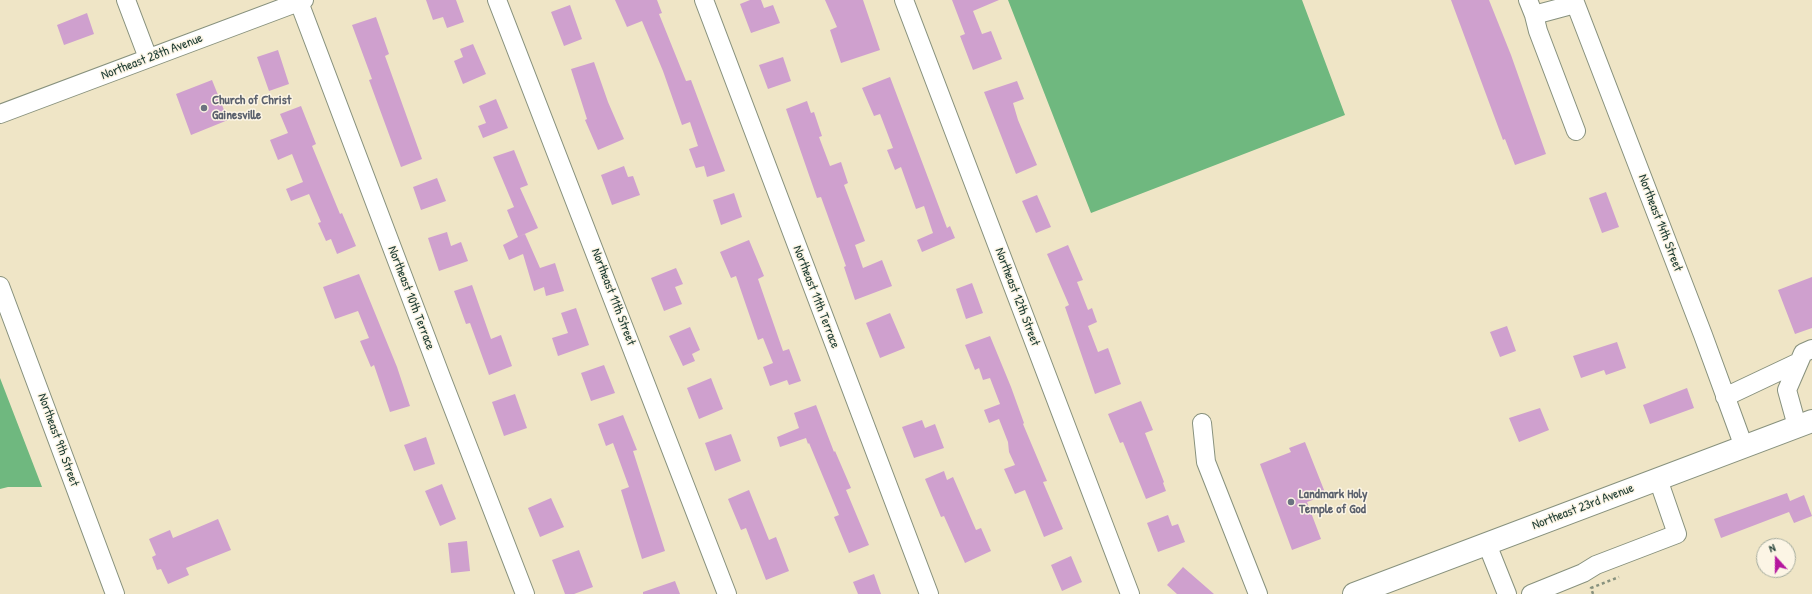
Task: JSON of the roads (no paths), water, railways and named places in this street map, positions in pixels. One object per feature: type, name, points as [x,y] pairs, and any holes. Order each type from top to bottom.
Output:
[{"type":"main road","name":"Northeast 23rd Avenue","points":[[1367,592],[1487,544],[1804,423]]},
{"type":"street","points":[[126,0],[148,58]]},
{"type":"street","name":"Northeast 11th Street","points":[[497,0],[727,594]]},
{"type":"street","name":"Northeast 11th Terrace","points":[[704,0],[929,594]]},
{"type":"street","name":"Northeast 12th Street","points":[[904,0],[1130,594]]},
{"type":"street","name":"Northeast 28th Avenue","points":[[0,114],[301,1]]},
{"type":"street","name":"Northeast 10th Terrace","points":[[301,1],[441,378],[525,594]]},
{"type":"street","points":[[1574,2],[1531,7],[1538,31],[1576,131]]},
{"type":"street","name":"Northeast 14th Street","points":[[1574,2],[1744,447]]},
{"type":"street","name":"Northeast 9th Street","points":[[0,286],[115,594]]},
{"type":"street","points":[[1804,423],[1787,390],[1803,353],[1812,349]]},
{"type":"street","points":[[1726,397],[1799,362]]},
{"type":"street","points":[[1202,423],[1206,462],[1258,594]]},
{"type":"street","points":[[1531,594],[1583,573],[1596,565],[1677,534],[1658,479]]},
{"type":"street","points":[[1487,544],[1507,594]]},
{"type":"place","name":"Church of Christ Gainesville","points":[[204,108]]},
{"type":"place","name":"Landmark Holy Temple of God","points":[[1291,502]]}]
